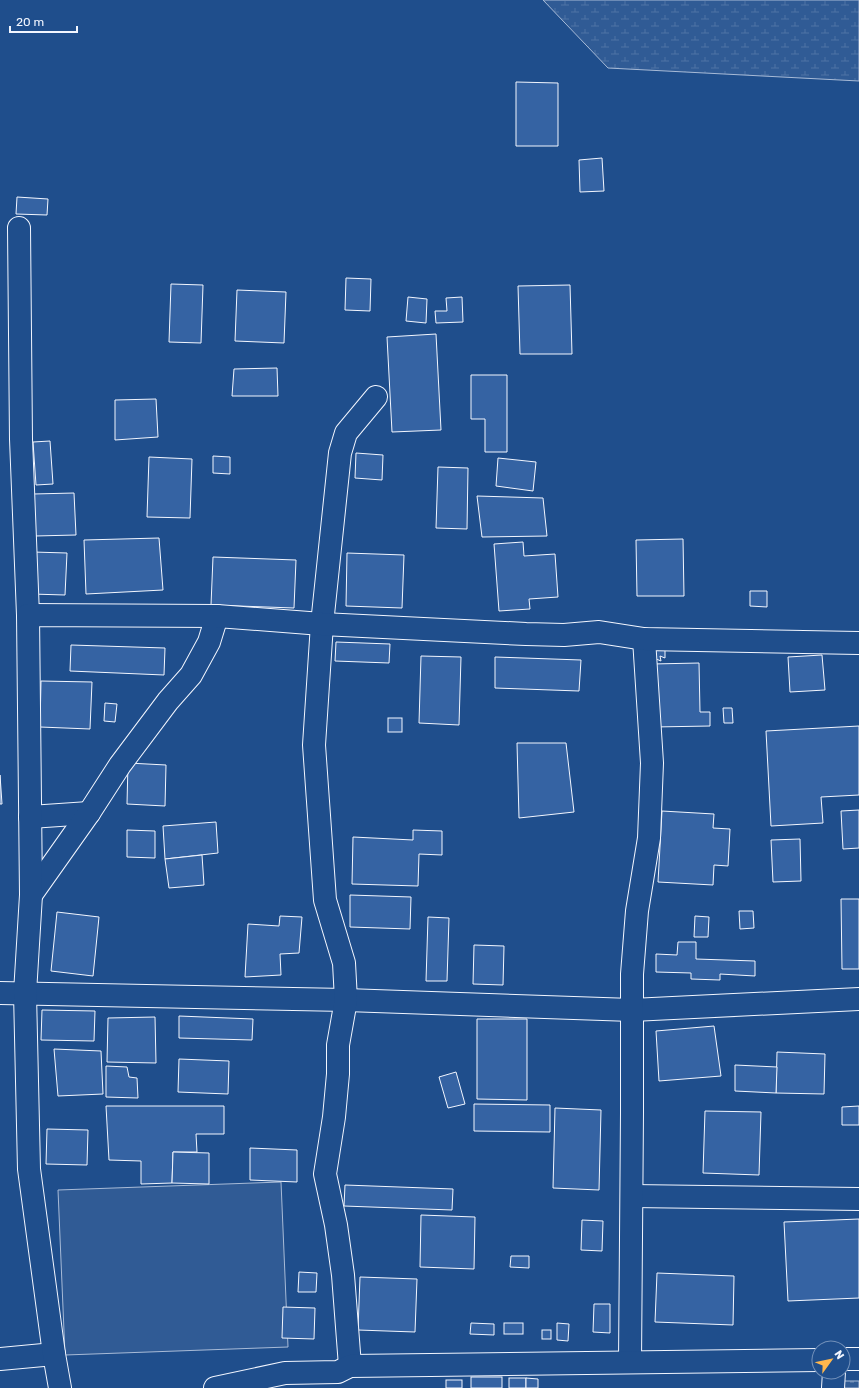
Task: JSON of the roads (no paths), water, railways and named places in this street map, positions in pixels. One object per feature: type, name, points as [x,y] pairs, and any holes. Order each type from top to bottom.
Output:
[{"type":"street","points":[[19,228],[21,438],[28,614],[31,895],[25,993],[29,1169],[60,1388]]},
{"type":"street","points":[[342,1375],[343,1275],[336,1225],[325,1174],[334,1117],[338,1074],[338,1045],[346,1000],[344,964],[325,900],[314,745],[322,624],[340,454],[346,433],[376,397]]},
{"type":"street","points":[[28,614],[217,616],[322,624],[526,634],[564,635],[599,632],[644,639],[859,643]]},
{"type":"street","points":[[31,895],[89,813],[120,765],[168,701],[192,675],[209,642],[217,616]]},
{"type":"street","points":[[630,1362],[632,974],[637,911],[649,838],[652,763],[644,639]]},
{"type":"street","points":[[30,817],[89,813]]},
{"type":"street","points":[[0,993],[346,1000],[632,1010],[859,999]]},
{"type":"street","points":[[632,1196],[859,1199]]},
{"type":"street","points":[[0,1359],[54,1354]]},
{"type":"street","points":[[214,1388],[285,1373],[342,1375],[630,1362],[811,1360]]}]
